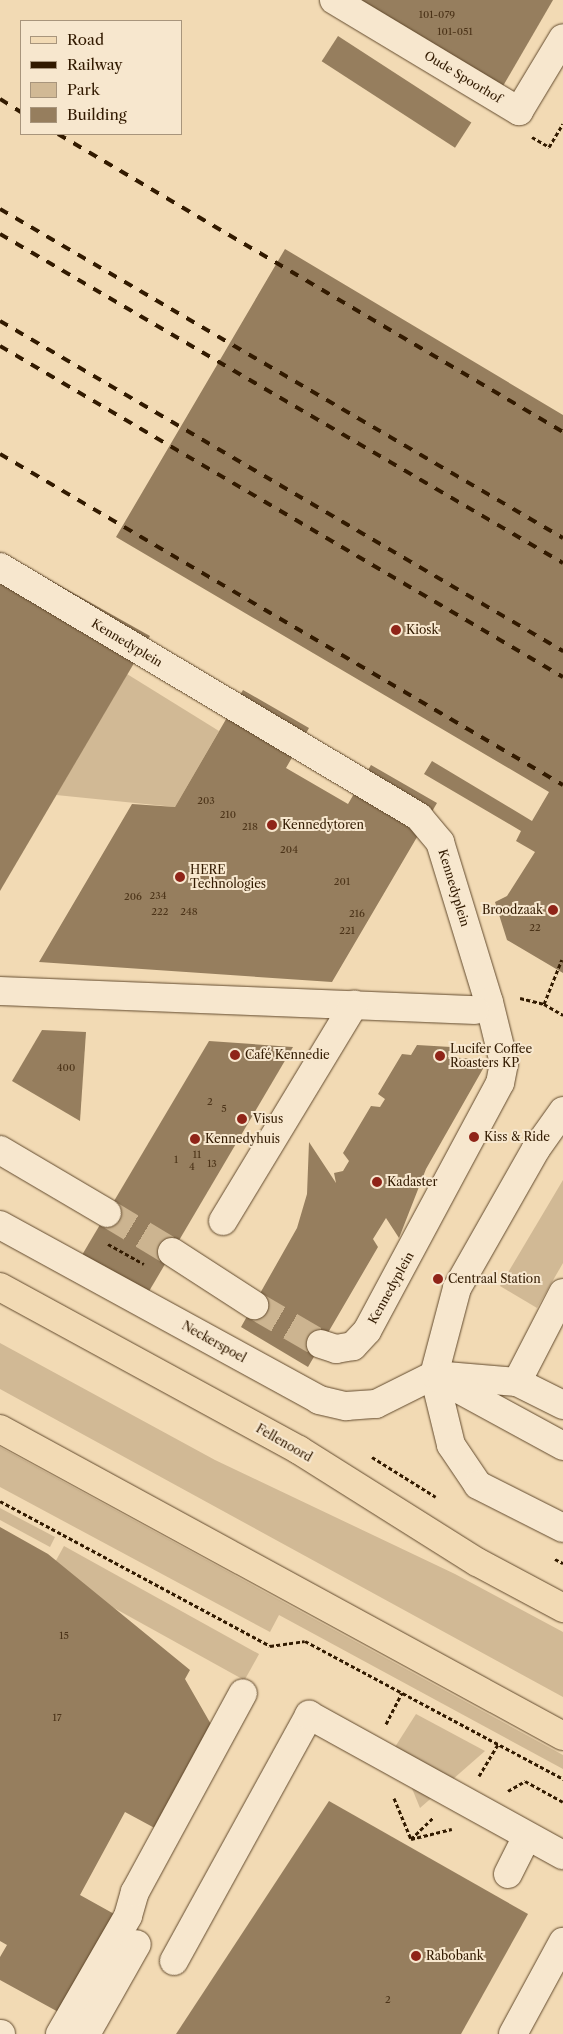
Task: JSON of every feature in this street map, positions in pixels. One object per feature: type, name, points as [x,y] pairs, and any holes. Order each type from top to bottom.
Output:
[{"type":"main road","name":"Fellenoord","points":[[0,1287],[299,1450],[477,1562],[563,1608]]},
{"type":"main road","points":[[0,1429],[563,1736]]},
{"type":"street","name":"Oude Spoorhof","points":[[334,0],[519,111],[563,38]]},
{"type":"street","name":"Kennedyplein","points":[[0,568],[420,817],[440,842],[489,1002],[504,1063],[500,1083],[368,1331],[353,1346],[336,1349],[321,1344]]},
{"type":"street","points":[[0,991],[475,1010]]},
{"type":"street","points":[[224,1221],[354,1005]]},
{"type":"street","points":[[563,1111],[536,1149],[457,1288],[434,1375],[451,1445],[478,1486],[563,1528]]},
{"type":"street","points":[[0,1150],[107,1213]]},
{"type":"street","name":"Neckerspoel","points":[[0,1225],[319,1400],[346,1406],[376,1404],[434,1375]]},
{"type":"street","points":[[172,1252],[254,1305]]},
{"type":"street","points":[[517,1382],[562,1298]]},
{"type":"street","points":[[434,1375],[517,1382],[563,1405]]},
{"type":"street","points":[[434,1375],[563,1446]]},
{"type":"street","points":[[60,2034],[128,1916],[135,1892],[243,1693]]},
{"type":"street","points":[[174,1961],[309,1714],[563,1855]]},
{"type":"street","points":[[508,1874],[527,1836]]},
{"type":"street","points":[[513,2034],[563,1942]]},
{"type":"street","points":[[86,2034],[137,1944]]},
{"type":"path","points":[[544,1004],[562,959]]},
{"type":"path","points":[[511,996],[544,1004],[563,1015]]},
{"type":"path","points":[[99,1239],[147,1266]]},
{"type":"path","points":[[0,1502],[270,1646],[305,1641],[563,1779]]},
{"type":"path","points":[[385,1726],[402,1693]]},
{"type":"path","points":[[478,1777],[498,1744]]},
{"type":"green space","points":[[127,674],[219,731],[175,807],[56,795]]},
{"type":"green space","points":[[563,1180],[563,1263],[537,1308],[500,1286]]},
{"type":"green space","points":[[0,1343],[215,1460],[455,1574],[563,1632],[563,1697],[0,1389]]},
{"type":"green space","points":[[0,1447],[563,1755],[563,1769],[279,1615],[270,1632],[0,1487]]},
{"type":"green space","points":[[0,1508],[55,1537],[50,1547],[0,1520]]},
{"type":"green space","points":[[64,1546],[259,1654],[244,1680],[49,1572]]},
{"type":"green space","points":[[416,1714],[485,1751],[420,1808],[395,1747]]},
{"type":"building","points":[[358,0],[553,0],[503,86]]},
{"type":"building","points":[[338,36],[471,123],[455,148],[322,61]]},
{"type":"building","points":[[285,249],[563,415],[563,973],[507,940],[495,902],[507,896],[535,852],[516,841],[521,831],[424,774],[432,761],[532,821],[549,792],[116,537]]},
{"type":"building","points":[[0,552],[150,636],[0,891]]},
{"type":"building","name":"Kennedytoren","points":[[243,690],[309,728],[286,768],[348,804],[371,765],[437,803],[332,982],[39,962],[132,804],[175,807]]},
{"type":"building","points":[[42,1030],[86,1032],[80,1121],[12,1081]]},
{"type":"building","name":"Kennedyhuis","points":[[209,1041],[293,1047],[148,1293],[82,1255]]},
{"type":"building","points":[[417,1045],[451,1047],[448,1057],[488,1060],[426,1169],[399,1238],[386,1218],[373,1239],[378,1247],[308,1367],[241,1327],[297,1228],[307,1194],[309,1142],[336,1183],[334,1173],[343,1171],[349,1161],[343,1153],[371,1106],[380,1107],[385,1099],[378,1094],[402,1054],[411,1055]]},
{"type":"building","points":[[0,1527],[48,1554],[190,1670],[185,1679],[212,1726],[162,1832],[125,1812],[80,1895],[116,1915],[62,2014],[0,1980],[0,1957],[7,1945],[0,1941]]},
{"type":"building","points":[[329,1801],[528,1914],[461,2034],[176,2034]]},
{"type":"tunnel","points":[[107,1213],[172,1252]]},
{"type":"tunnel","points":[[254,1305],[321,1344]]},
{"type":"railway","points":[[0,99],[20,111]]},
{"type":"railway","points":[[60,135],[563,432]]},
{"type":"railway","points":[[0,209],[563,538]]},
{"type":"railway","points":[[0,234],[563,563]]},
{"type":"railway","points":[[0,321],[563,651]]},
{"type":"railway","points":[[0,346],[563,677]]},
{"type":"railway","points":[[0,454],[563,785]]},
{"type":"place","name":"Kiosk","points":[[396,630]]},
{"type":"place","name":"Kennedytoren","points":[[272,825]]},
{"type":"place","name":"HERE Technologies","points":[[180,877]]},
{"type":"place","name":"Broodzaak","points":[[553,910]]},
{"type":"place","name":"Café Kennedie","points":[[235,1055]]},
{"type":"place","name":"Lucifer Coffee Roasters KP","points":[[440,1056]]},
{"type":"place","name":"Visus","points":[[242,1119]]},
{"type":"place","name":"Kiss & Ride","points":[[474,1137]]},
{"type":"place","name":"Kennedyhuis","points":[[195,1139]]},
{"type":"place","name":"Kadaster","points":[[377,1182]]},
{"type":"place","name":"Centraal Station","points":[[438,1279]]},
{"type":"place","name":"Rabobank","points":[[416,1956]]}]
